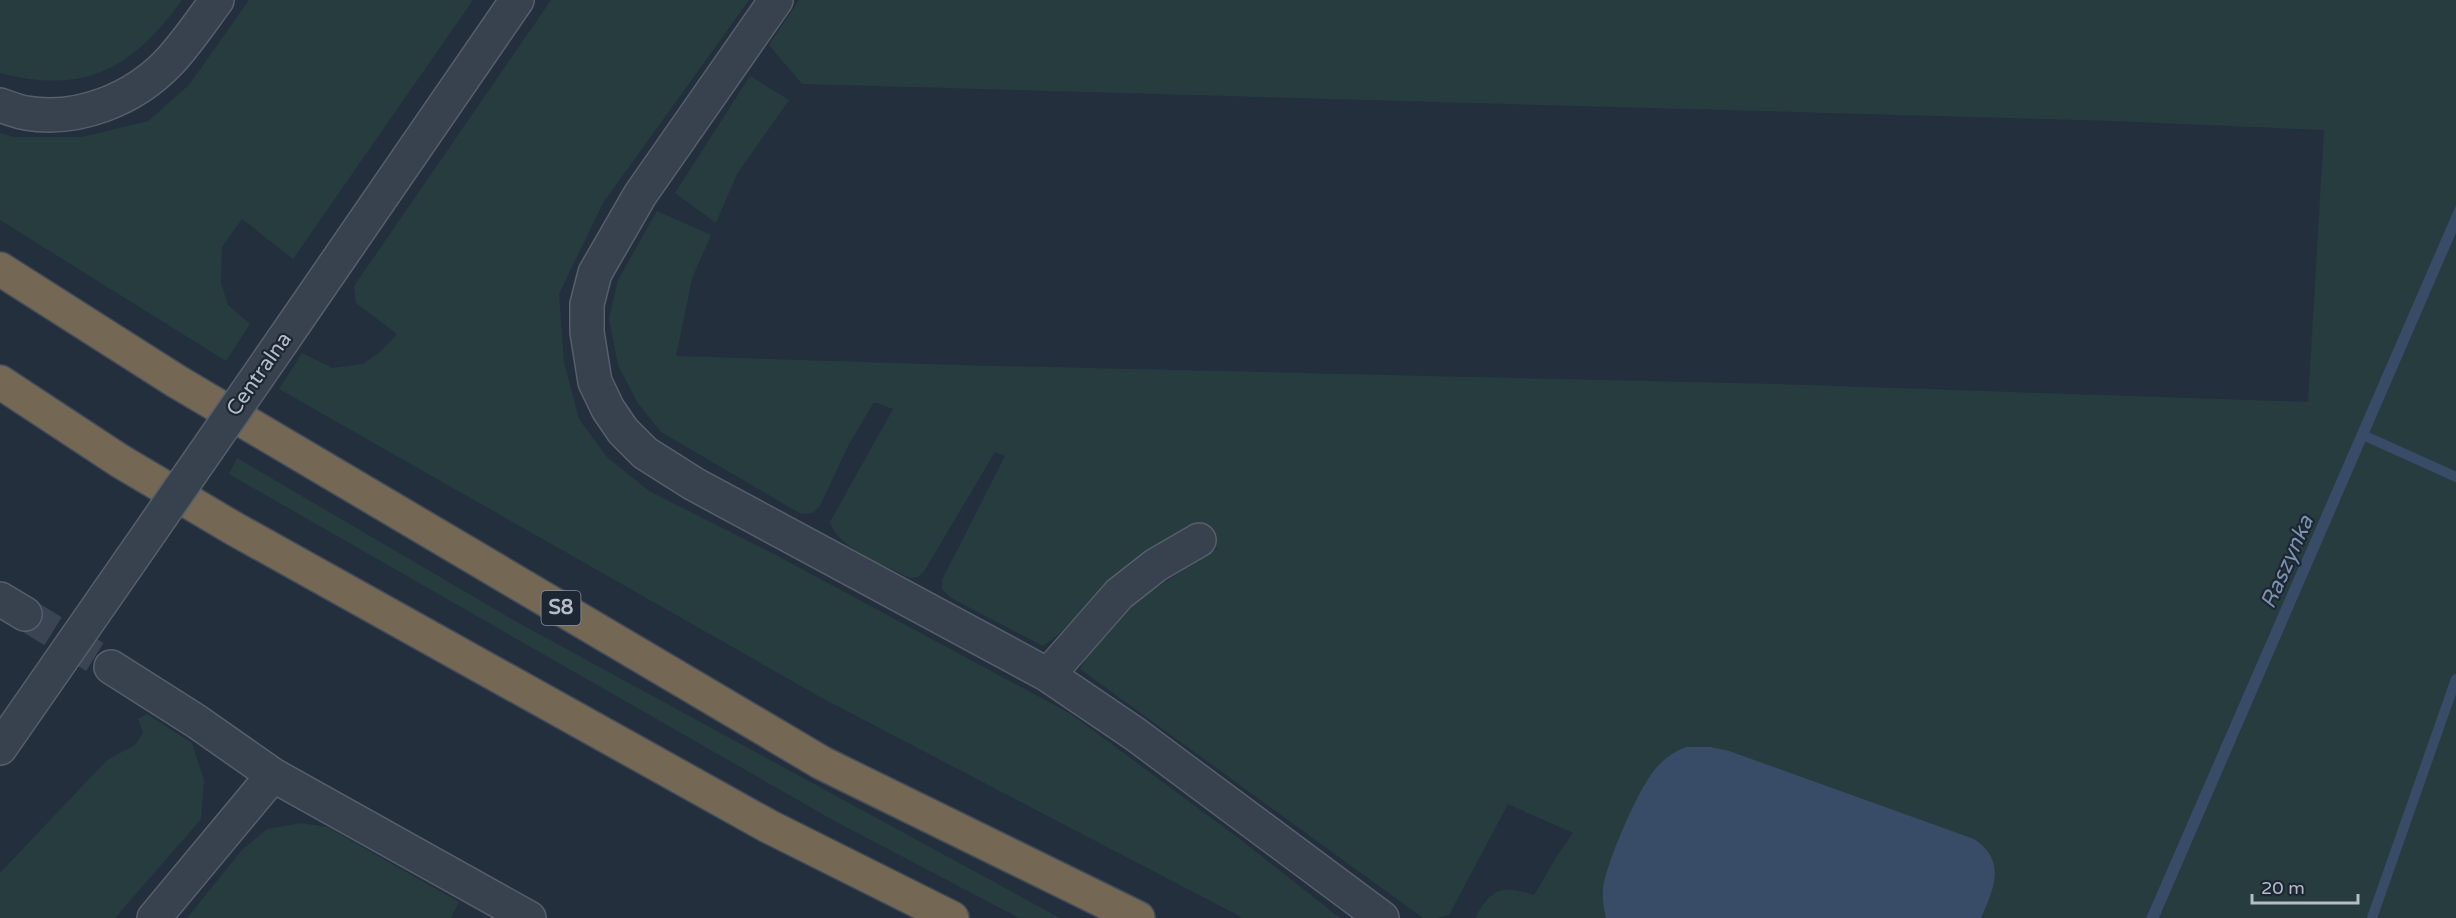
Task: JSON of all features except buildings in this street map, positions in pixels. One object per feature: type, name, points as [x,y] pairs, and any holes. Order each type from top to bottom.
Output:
[{"type":"highway","name":"S8","points":[[0,268],[176,381],[822,763],[1138,918]]},
{"type":"highway","points":[[0,382],[120,461],[233,528],[768,826],[952,918]]},
{"type":"street","points":[[0,105],[27,113],[60,114],[86,111],[105,105],[155,75],[170,61],[218,0]]},
{"type":"street","name":"Centralna","points":[[0,748],[517,0]]},
{"type":"street","points":[[776,0],[640,195],[595,273],[587,304],[587,332],[595,382],[608,409],[623,431],[645,453],[694,484],[1048,675],[1135,734],[1382,918]]},
{"type":"street","points":[[1048,675],[1119,594],[1156,565],[1199,540]]},
{"type":"street","points":[[111,667],[196,721],[273,775],[529,918]]},
{"type":"street","points":[[154,918],[273,775]]},
{"type":"green space","points":[[0,0],[182,0],[144,44],[125,59],[104,71],[82,78],[57,81],[0,73]]},
{"type":"green space","points":[[249,0],[473,0],[293,259],[242,219],[222,247],[221,283],[228,305],[250,324],[226,361],[0,220],[0,133],[13,137],[82,137],[148,121],[189,85]]},
{"type":"green space","points":[[551,0],[749,0],[603,203],[559,294],[564,362],[579,419],[607,457],[649,491],[774,554],[1071,714],[1241,840],[1340,918],[1243,918],[820,697],[279,389],[302,353],[333,368],[363,364],[381,351],[397,334],[356,303],[354,286]]},
{"type":"green space","points":[[799,0],[2456,0],[2456,205],[2146,918],[1981,918],[1988,901],[1609,864],[1603,890],[1606,918],[1475,918],[1487,900],[1499,892],[1513,890],[1534,895],[1573,833],[1508,804],[1449,915],[1423,918],[1080,669],[1099,634],[1123,609],[1218,548],[1185,534],[1152,550],[1112,579],[1067,626],[1043,646],[951,598],[942,589],[942,580],[1005,456],[995,452],[923,573],[918,577],[910,578],[852,548],[835,532],[830,522],[893,409],[874,402],[848,446],[820,506],[813,513],[801,514],[661,432],[637,402],[618,365],[609,318],[618,280],[657,211],[711,235],[692,279],[676,356],[957,365],[1777,384],[2308,402],[2324,130],[2113,121],[802,84],[769,45]]},
{"type":"green space","points":[[750,76],[789,100],[737,174],[716,223],[675,193]]},
{"type":"green space","points":[[2456,233],[2456,918],[2159,918]]},
{"type":"green space","points":[[237,458],[515,621],[1060,918],[1019,918],[831,819],[229,474]]},
{"type":"green space","points":[[147,714],[192,743],[204,780],[201,819],[115,918],[0,918],[0,873],[107,760],[135,745],[143,733],[138,719]]},
{"type":"green space","points":[[301,823],[327,827],[459,902],[451,918],[187,918],[242,850],[267,829]]},
{"type":"water","points":[[2456,205],[2456,233],[2159,918],[2146,918]]},
{"type":"water","points":[[1686,747],[1710,747],[1729,751],[1974,839],[1991,856],[1995,875],[1981,918],[1606,918],[1603,897],[1605,878],[1632,808],[1656,768],[1670,755]]},
{"type":"waterway","points":[[2363,435],[2456,477]]},
{"type":"waterway","points":[[2372,918],[2456,679]]},
{"type":"tunnel","points":[[25,614],[111,667]]},
{"type":"water label","name":"Raszynka","points":[[2287,562]]}]
